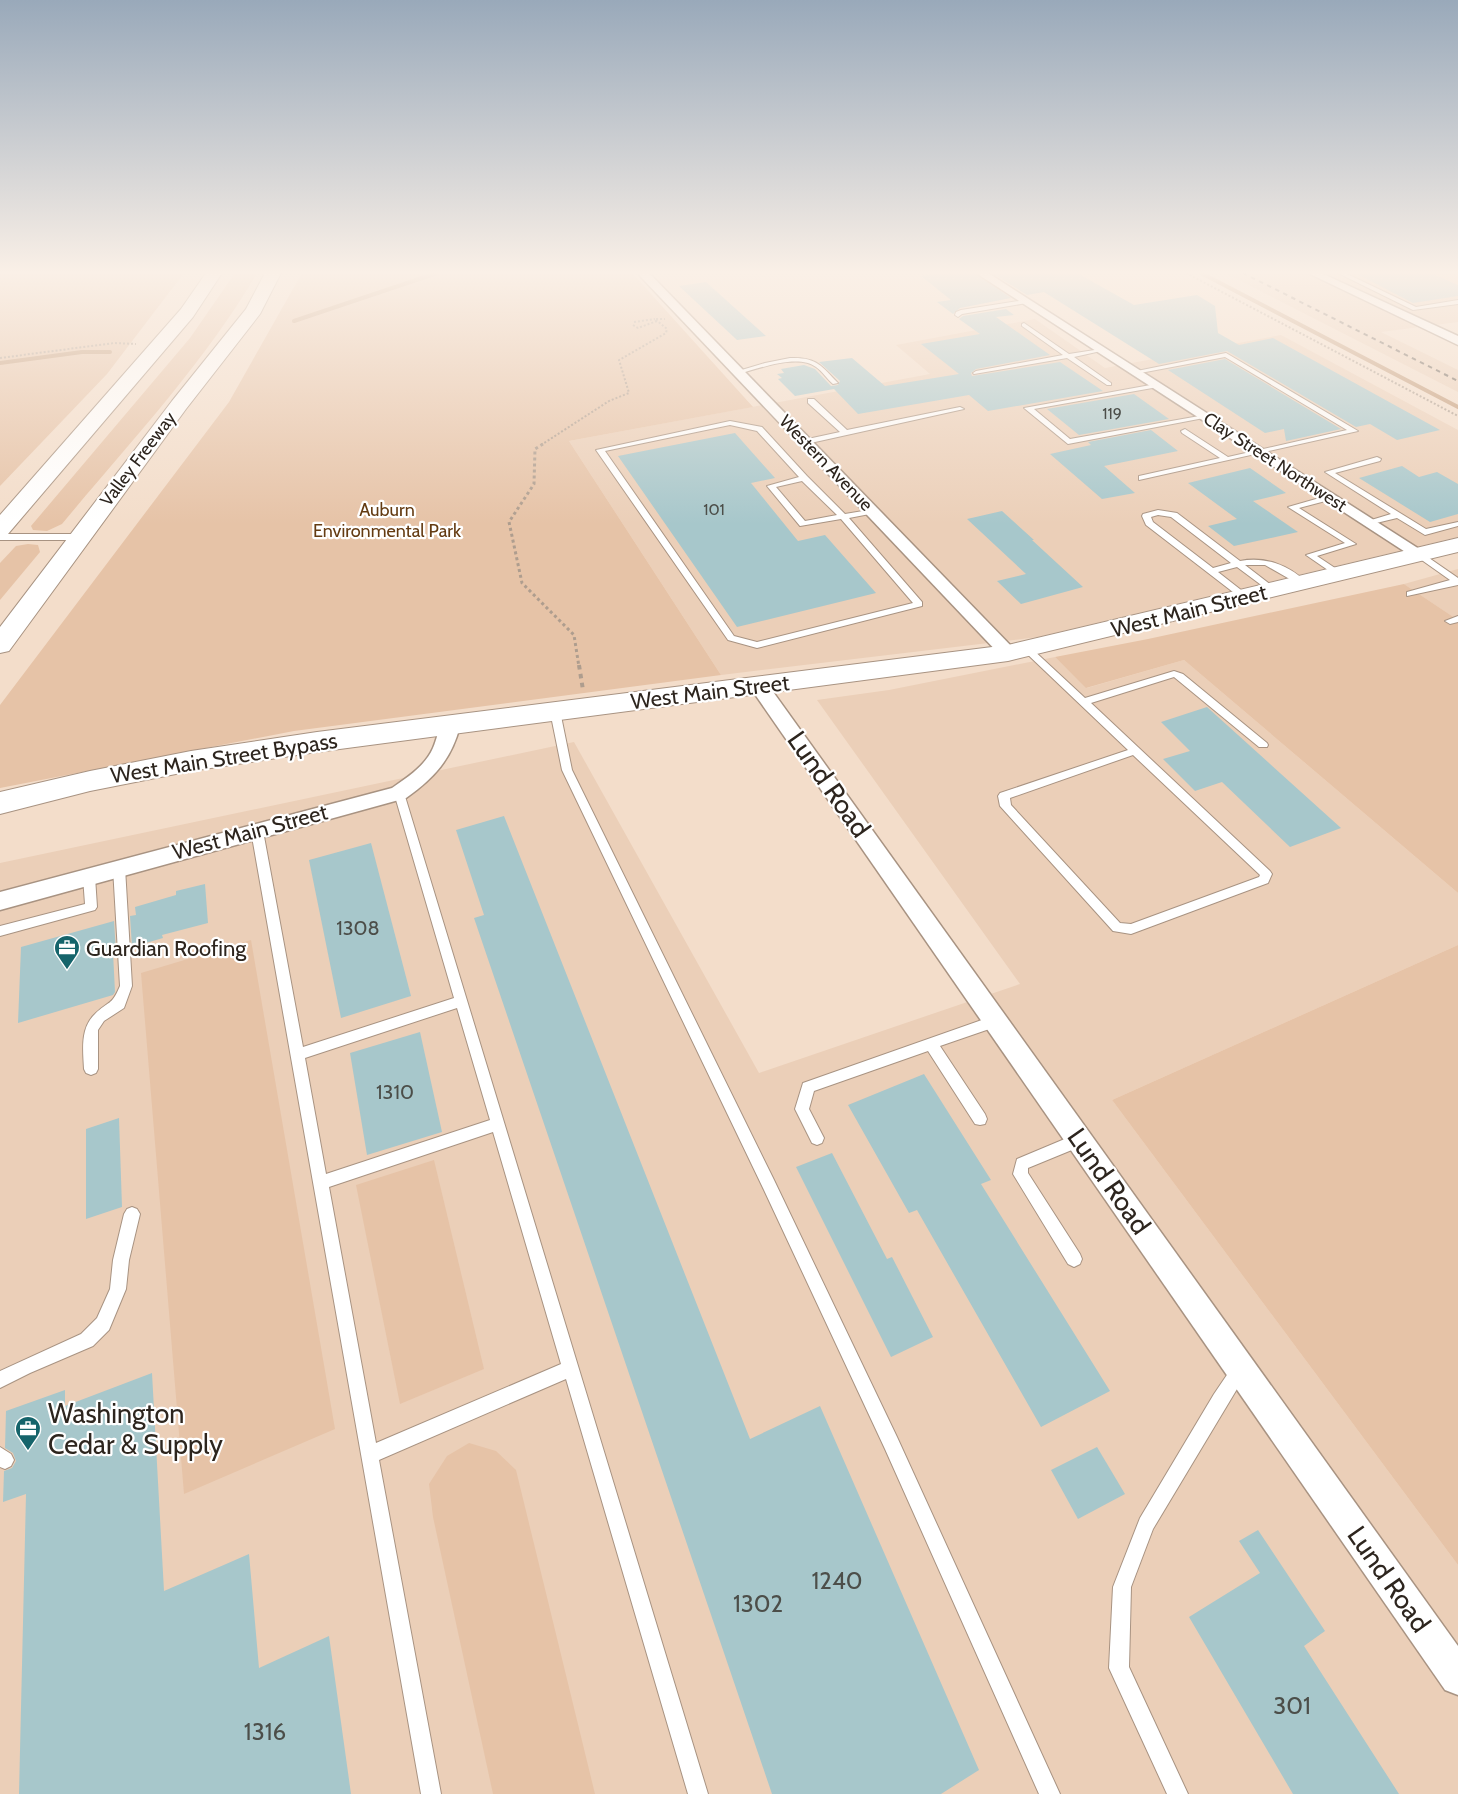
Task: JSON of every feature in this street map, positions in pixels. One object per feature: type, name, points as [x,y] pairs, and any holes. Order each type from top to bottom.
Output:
[{"type":"main road","points":[[0,529],[150,357]]},
{"type":"main road","name":"Valley Freeway","points":[[2,643],[217,357]]},
{"type":"main road","name":"West Main Street","points":[[450,726],[1018,651],[1458,545]]},
{"type":"main road","name":"West Main Street Bypass","points":[[0,803],[90,781],[191,761],[317,742],[450,726]]},
{"type":"street","name":"Western Avenue","points":[[723,357],[872,511],[1018,651]]},
{"type":"street","name":"Clay Street Northwest","points":[[1110,357],[1419,554]]},
{"type":"street","name":"Lund Road","points":[[759,686],[1458,1677]]},
{"type":"street","name":"West Main Street","points":[[0,901],[399,792],[428,773],[435,765],[445,747],[450,726]]},
{"type":"lane","points":[[976,373],[1065,357]]},
{"type":"lane","points":[[1070,357],[1109,384]]},
{"type":"lane","points":[[1135,372],[1217,357]]},
{"type":"lane","points":[[1142,478],[1354,432],[1229,357]]},
{"type":"lane","points":[[738,372],[765,364],[798,361],[818,365],[835,383]]},
{"type":"lane","points":[[1156,386],[1028,408],[1068,442],[1205,417]]},
{"type":"lane","points":[[811,401],[845,433]]},
{"type":"lane","points":[[806,442],[960,409]]},
{"type":"lane","points":[[730,423],[759,429],[804,478],[843,516],[919,604],[757,645],[731,638],[600,450],[730,423]]},
{"type":"lane","points":[[1185,431],[1226,459]]},
{"type":"lane","points":[[1377,459],[1329,472],[1425,532],[1458,524]]},
{"type":"lane","points":[[804,478],[771,486],[803,524],[872,511]]},
{"type":"lane","points":[[1330,497],[1292,507],[1352,544],[1310,555],[1338,574]]},
{"type":"lane","points":[[1245,597],[1149,524],[1146,516],[1158,512],[1174,514],[1272,590]]},
{"type":"lane","points":[[1371,523],[1398,515]]},
{"type":"lane","points":[[0,537],[81,537]]},
{"type":"lane","points":[[1419,554],[1457,581]]},
{"type":"lane","points":[[1211,571],[1255,560],[1269,561],[1303,583]]},
{"type":"lane","points":[[1410,594],[1457,581]]},
{"type":"lane","points":[[1018,651],[1084,702],[1266,874],[1264,880],[1131,929],[1117,928],[1006,806],[1004,796],[1135,751]]},
{"type":"lane","points":[[1084,702],[1174,674],[1180,676],[1263,745]]},
{"type":"lane","points":[[555,711],[567,770],[764,1174],[891,1443],[1050,1794]]},
{"type":"lane","points":[[399,792],[698,1794]]},
{"type":"lane","points":[[257,831],[431,1794]]},
{"type":"lane","points":[[91,1069],[90,1031],[99,1015],[119,1004],[126,986],[120,868]]},
{"type":"lane","points":[[0,931],[91,907],[89,877]]},
{"type":"lane","points":[[298,1054],[461,1001]]},
{"type":"lane","points":[[818,1138],[802,1109],[808,1087],[996,1021]]},
{"type":"lane","points":[[931,1044],[980,1119]]},
{"type":"lane","points":[[321,1183],[498,1124]]},
{"type":"lane","points":[[1074,1259],[1020,1174],[1022,1164],[1079,1140]]},
{"type":"lane","points":[[0,1380],[87,1340],[103,1323],[118,1289],[121,1260],[132,1214]]},
{"type":"lane","points":[[370,1455],[571,1368]]},
{"type":"lane","points":[[1178,1794],[1119,1668],[1122,1587],[1146,1524],[1240,1369]]},
{"type":"path","points":[[583,695],[574,635],[522,583],[509,522],[534,484],[535,449],[609,401],[629,393],[619,360],[625,357]]},
{"type":"path","points":[[1345,357],[1458,416]]},
{"type":"shaded area","points":[[910,357],[1089,357],[1105,368],[1165,357],[1321,357],[1458,430],[1458,537],[1038,637],[721,675],[569,441],[930,374]]},
{"type":"shaded area","points":[[1389,357],[1431,357],[1458,370],[1458,392]]},
{"type":"shaded area","points":[[1458,569],[1458,620],[1404,584]]},
{"type":"shaded area","points":[[1055,657],[1087,688],[1184,660],[1458,893],[1458,945],[1112,1100],[1458,1565],[1458,1794],[0,1794],[0,863],[574,742],[759,1073],[1020,984],[817,700],[889,690]]},
{"type":"green space","points":[[0,357],[120,357],[107,374],[0,486]]},
{"type":"green space","points":[[174,357],[201,357],[62,524],[47,531],[33,530],[31,526]]},
{"type":"green space","name":"Auburn Environmental Park","points":[[255,357],[708,357],[753,407],[569,441],[721,675],[294,731],[0,788],[0,705],[229,402]]},
{"type":"green space","points":[[38,545],[40,552],[0,600],[0,563],[16,546]]},
{"type":"green space","points":[[1404,584],[1458,620],[1458,893],[1184,660],[1086,688],[1055,657],[1148,639]]},
{"type":"green space","points":[[251,940],[335,1429],[184,1494],[141,973]]},
{"type":"green space","points":[[1458,945],[1458,1565],[1112,1100]]},
{"type":"green space","points":[[434,1160],[484,1369],[400,1404],[356,1185]]},
{"type":"green space","points":[[469,1443],[496,1451],[516,1470],[595,1794],[493,1794],[433,1517],[429,1484],[447,1456]]},
{"type":"building","points":[[937,357],[1041,357],[976,369],[971,373],[972,376],[1060,362],[1103,391],[988,411],[969,395],[858,414],[834,389],[795,396],[778,379],[782,378],[777,374],[784,373],[781,369],[804,365],[815,369],[831,386],[838,385],[840,381],[819,362],[852,358],[885,386],[959,374]]},
{"type":"building","points":[[1147,357],[1197,357],[1159,364]]},
{"type":"building","points":[[1237,357],[1307,357],[1440,430],[1397,440],[1370,424],[1356,427]]},
{"type":"building","points":[[1225,359],[1341,429],[1286,441],[1284,429],[1265,433],[1168,370]]},
{"type":"building","points":[[1134,394],[1169,419],[1079,435],[1047,409]]},
{"type":"building","points":[[1151,430],[1178,451],[1104,466],[1135,493],[1102,499],[1050,454],[1091,445],[1088,442]]},
{"type":"building","points":[[735,433],[775,478],[751,483],[798,541],[825,535],[876,593],[737,627],[618,456]]},
{"type":"building","points":[[1402,466],[1419,477],[1437,472],[1458,484],[1458,514],[1430,522],[1359,478]]},
{"type":"building","points":[[1250,468],[1286,493],[1253,501],[1298,532],[1234,546],[1208,526],[1237,519],[1188,483]]},
{"type":"building","points":[[1002,511],[1083,587],[1021,604],[997,581],[1026,574],[967,519]]},
{"type":"building","points":[[1207,707],[1341,828],[1290,847],[1222,782],[1195,791],[1163,759],[1190,751],[1161,722]]},
{"type":"building","points":[[504,816],[750,1439],[820,1406],[979,1770],[941,1794],[772,1794],[474,918],[484,915],[456,830]]},
{"type":"building","points":[[371,843],[411,996],[341,1018],[309,860]]},
{"type":"building","points":[[205,884],[208,923],[162,935],[163,938],[132,947],[130,916],[136,915],[135,907],[176,895],[176,891]]},
{"type":"building","name":"Guardian Roofing","points":[[114,921],[116,951],[113,952],[115,992],[113,995],[18,1023],[21,947]]},
{"type":"building","points":[[420,1032],[442,1132],[367,1155],[350,1053]]},
{"type":"building","points":[[924,1074],[991,1180],[981,1184],[1110,1391],[1041,1427],[917,1210],[909,1213],[848,1105]]},
{"type":"building","points":[[119,1118],[122,1207],[86,1219],[86,1129]]},
{"type":"building","points":[[832,1153],[887,1259],[892,1257],[933,1337],[891,1357],[796,1167]]},
{"type":"building","points":[[152,1373],[164,1591],[249,1554],[259,1668],[329,1636],[351,1794],[19,1794],[26,1494],[3,1502],[4,1471],[12,1468],[16,1461],[13,1453],[5,1448],[6,1411],[65,1390],[65,1406]]},
{"type":"building","points":[[1097,1447],[1125,1494],[1078,1519],[1051,1470]]},
{"type":"building","points":[[1258,1530],[1325,1631],[1304,1646],[1399,1794],[1293,1794],[1189,1617],[1260,1573],[1239,1541]]},
{"type":"waterway","points":[[0,363],[47,357]]},
{"type":"waterway","points":[[1362,357],[1458,407]]},
{"type":"railway","points":[[1410,357],[1458,381]]},
{"type":"place","name":"Guardian Roofing","points":[[67,971]]},
{"type":"place","name":"Washington Cedar & Supply","points":[[28,1452]]}]
